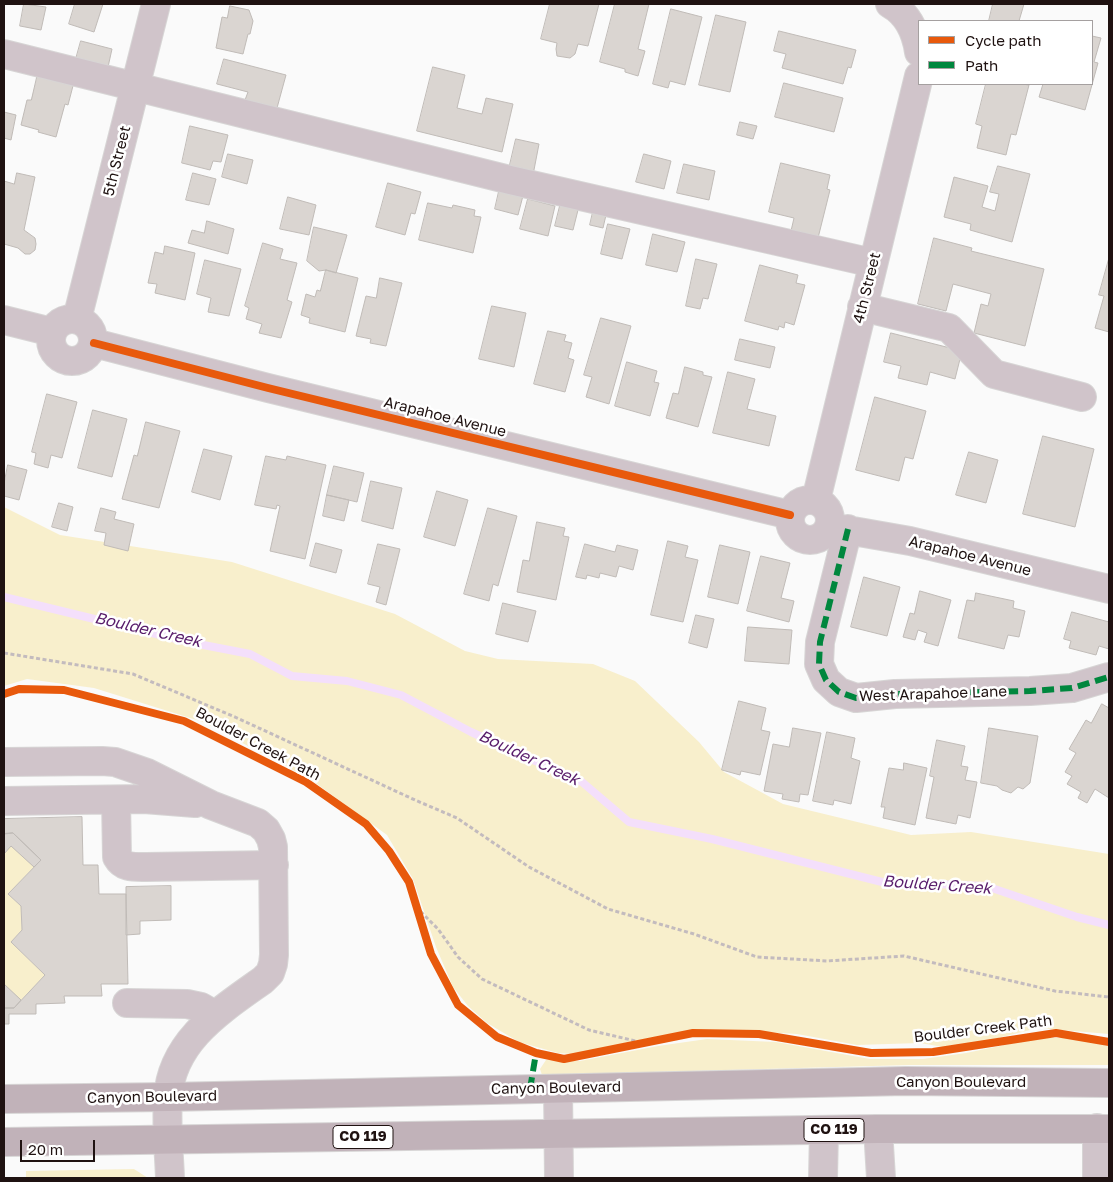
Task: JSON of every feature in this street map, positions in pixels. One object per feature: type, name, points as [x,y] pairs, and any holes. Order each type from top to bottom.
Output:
[{"type":"main road","name":"Canyon Boulevard","points":[[4,1099],[906,1082],[1109,1083]]},
{"type":"main road","name":"CO 119","points":[[4,1142],[878,1129],[1103,1129]]},
{"type":"street","name":"5th Street","points":[[77,319],[156,4]]},
{"type":"street","points":[[899,11],[917,36],[918,44]]},
{"type":"street","points":[[4,54],[510,180],[873,263]]},
{"type":"street","name":"4th Street","points":[[816,500],[918,80]]},
{"type":"street","points":[[862,307],[949,328],[994,374],[1082,397]]},
{"type":"street","points":[[77,319],[89,326],[94,343],[91,350],[80,360],[65,360],[57,355],[53,349],[52,332],[62,321],[77,319]]},
{"type":"street","points":[[4,320],[52,332]]},
{"type":"street","name":"Arapahoe Avenue","points":[[94,343],[268,388],[790,515]]},
{"type":"street","points":[[809,499],[816,500],[828,510],[830,519],[839,528],[816,540],[804,540],[798,537],[791,528],[790,515],[796,504],[809,499]]},
{"type":"street","name":"Arapahoe Avenue","points":[[839,528],[910,541],[1109,589]]},
{"type":"street","name":"West Arapahoe Lane","points":[[839,528],[820,642],[819,664],[826,680],[839,692],[856,698],[895,694],[1030,691],[1072,688],[1109,676]]},
{"type":"street","points":[[4,762],[102,760],[115,762],[147,773],[211,805],[258,823],[266,830],[271,839],[274,865],[274,955],[270,973],[215,1015],[192,1038],[176,1065],[168,1097],[170,1178]]},
{"type":"street","points":[[116,800],[117,857],[120,863],[126,866],[274,865]]},
{"type":"street","points":[[4,801],[161,800],[211,805]]},
{"type":"street","points":[[127,1003],[187,1004],[201,1007],[215,1015]]},
{"type":"street","points":[[558,1089],[558,1178]]},
{"type":"street","points":[[878,1129],[880,1178]]},
{"type":"street","points":[[1097,1178],[1103,1129]]},
{"type":"street","points":[[823,1178],[824,1130]]},
{"type":"path","points":[[4,653],[133,674],[226,713],[457,818],[529,867],[608,909],[694,934],[757,957],[827,961],[904,956],[1055,990],[1109,997]]},
{"type":"path","points":[[414,898],[422,926]]},
{"type":"path","points":[[416,907],[438,929],[458,957],[482,979],[589,1030],[648,1043]]},
{"type":"path","points":[[626,1047],[648,1043]]},
{"type":"shaded area","points":[[4,507],[60,535],[232,562],[395,614],[465,651],[498,659],[593,664],[635,681],[699,742],[724,772],[783,804],[911,835],[971,832],[1109,854],[1109,1034],[1038,1028],[954,1049],[920,1043],[857,1045],[797,1034],[729,1030],[696,1033],[583,1055],[558,1053],[519,1042],[487,1023],[468,1006],[453,987],[436,947],[413,879],[387,835],[310,779],[203,722],[94,688],[27,679],[4,686]]},
{"type":"shaded area","points":[[13,833],[41,860],[8,894],[21,906],[22,930],[11,942],[45,975],[14,1008],[4,1008],[4,834]]},
{"type":"shaded area","points":[[1039,1038],[1074,1038],[1109,1046],[1109,1065],[909,1065],[542,1075],[540,1069],[546,1060],[580,1061],[707,1039],[776,1042],[870,1059],[923,1059],[966,1053]]},
{"type":"shaded area","points":[[134,1169],[148,1178],[26,1178],[26,1171]]},
{"type":"building","points":[[24,4],[46,7],[41,30],[20,26]]},
{"type":"building","points":[[75,4],[103,4],[94,32],[69,24]]},
{"type":"building","points":[[550,4],[599,4],[588,46],[578,44],[575,54],[570,58],[557,56],[557,43],[541,39]]},
{"type":"building","points":[[615,4],[649,4],[638,49],[645,51],[638,76],[625,72],[625,69],[600,62]]},
{"type":"building","points":[[993,4],[1024,4],[1019,20],[989,20]]},
{"type":"building","points":[[230,6],[249,10],[253,21],[243,54],[216,48],[222,17],[227,18]]},
{"type":"building","points":[[671,9],[702,17],[685,85],[670,81],[668,88],[653,84]]},
{"type":"building","points":[[716,15],[746,22],[730,92],[699,85]]},
{"type":"building","points":[[779,31],[856,50],[851,68],[848,67],[843,84],[782,68],[786,54],[774,51]]},
{"type":"building","points":[[1093,36],[1101,38],[1094,62],[1098,63],[1093,81]]},
{"type":"building","points":[[81,41],[112,49],[108,67],[76,59]]},
{"type":"building","points":[[224,59],[286,75],[277,108],[245,100],[248,92],[217,84]]},
{"type":"building","points":[[433,67],[465,75],[457,108],[482,114],[486,98],[513,104],[502,152],[417,131]]},
{"type":"building","points":[[38,73],[74,82],[68,105],[65,104],[56,137],[21,125],[27,100],[31,100]]},
{"type":"building","points":[[784,83],[843,98],[834,132],[775,117]]},
{"type":"building","points":[[986,85],[1029,85],[1016,135],[1011,134],[1006,155],[977,148],[982,126],[976,124]]},
{"type":"building","points":[[1043,85],[1092,85],[1085,110],[1039,97]]},
{"type":"building","points":[[4,112],[16,115],[11,140],[4,138]]},
{"type":"building","points":[[740,122],[757,126],[753,139],[737,135]]},
{"type":"building","points":[[190,126],[228,135],[221,162],[213,161],[210,170],[182,163]]},
{"type":"building","points":[[516,139],[539,144],[533,175],[509,169]]},
{"type":"building","points":[[228,154],[253,160],[247,184],[222,177]]},
{"type":"building","points":[[644,154],[671,161],[664,189],[636,182]]},
{"type":"building","points":[[781,163],[830,175],[827,189],[830,190],[818,238],[791,231],[794,218],[769,212]]},
{"type":"building","points":[[684,164],[715,171],[709,200],[677,193]]},
{"type":"building","points":[[998,166],[1030,174],[1012,242],[970,230],[971,224],[944,217],[954,177],[988,186],[982,207],[995,211],[999,194],[990,192]]},
{"type":"building","points":[[17,173],[35,177],[24,230],[35,238],[35,250],[30,254],[25,254],[18,248],[4,244],[4,181],[14,184]]},
{"type":"building","points":[[193,173],[216,179],[209,205],[186,200]]},
{"type":"building","points":[[388,183],[421,192],[415,214],[411,213],[405,235],[376,227]]},
{"type":"building","points":[[500,187],[524,192],[518,215],[495,209]]},
{"type":"building","points":[[288,197],[316,205],[309,235],[280,229]]},
{"type":"building","points":[[528,199],[555,206],[548,236],[520,229]]},
{"type":"building","points":[[561,202],[579,206],[573,230],[555,226]]},
{"type":"building","points":[[428,203],[452,208],[453,205],[475,210],[474,216],[481,217],[473,253],[419,240]]},
{"type":"building","points":[[593,212],[606,215],[603,228],[590,225]]},
{"type":"building","points":[[207,221],[234,229],[228,254],[188,243],[192,230],[204,233]]},
{"type":"building","points":[[608,224],[630,229],[622,259],[601,254]]},
{"type":"building","points":[[314,227],[347,235],[336,273],[326,270],[319,271],[307,261]]},
{"type":"building","points":[[653,234],[685,242],[677,272],[646,265]]},
{"type":"building","points":[[934,238],[972,248],[971,251],[1044,269],[1025,346],[974,333],[981,304],[988,306],[991,294],[953,284],[946,311],[918,304]]},
{"type":"building","points":[[263,243],[283,249],[280,259],[297,263],[287,300],[292,302],[281,338],[259,333],[262,324],[246,319],[249,308],[245,306]]},
{"type":"building","points":[[165,246],[195,253],[185,300],[155,293],[157,284],[148,283],[155,252],[163,254]]},
{"type":"building","points":[[1109,258],[1109,332],[1095,328],[1104,296],[1099,295]]},
{"type":"building","points":[[696,259],[717,264],[708,299],[703,298],[700,309],[686,306]]},
{"type":"building","points":[[205,260],[241,269],[229,316],[208,312],[211,298],[197,294]]},
{"type":"building","points":[[760,265],[798,275],[796,283],[805,285],[794,325],[785,322],[784,328],[779,326],[778,330],[745,321]]},
{"type":"building","points":[[326,270],[358,278],[345,332],[309,323],[310,318],[301,315],[306,294],[315,297],[317,290],[320,291]]},
{"type":"building","points":[[380,278],[402,283],[386,346],[370,343],[371,339],[356,336],[366,296],[376,298]]},
{"type":"building","points":[[492,306],[526,313],[514,367],[479,359]]},
{"type":"building","points":[[601,318],[631,326],[609,404],[586,397],[592,377],[584,375]]},
{"type":"building","points":[[548,331],[566,335],[564,341],[572,343],[568,358],[574,360],[565,392],[534,384]]},
{"type":"building","points":[[891,333],[962,351],[955,379],[930,372],[927,385],[898,378],[901,366],[884,362]]},
{"type":"building","points":[[740,339],[775,347],[770,368],[735,360]]},
{"type":"building","points":[[627,362],[657,371],[654,382],[659,383],[650,416],[615,406]]},
{"type":"building","points":[[685,367],[703,372],[703,375],[712,377],[698,427],[666,418],[673,393],[678,394]]},
{"type":"building","points":[[728,372],[755,379],[747,409],[776,416],[769,446],[713,433]]},
{"type":"building","points":[[47,394],[77,402],[62,458],[51,455],[48,468],[34,464],[36,453],[32,452]]},
{"type":"building","points":[[875,397],[926,411],[913,459],[905,457],[899,481],[856,470]]},
{"type":"building","points":[[93,410],[127,419],[112,477],[78,468]]},
{"type":"building","points":[[146,422],[180,431],[159,508],[122,499],[134,455],[137,456]]},
{"type":"building","points":[[1043,436],[1094,449],[1075,527],[1023,514]]},
{"type":"building","points":[[204,449],[232,456],[220,500],[192,492]]},
{"type":"building","points":[[969,452],[998,460],[986,503],[956,495]]},
{"type":"building","points":[[266,456],[286,460],[287,456],[326,465],[305,559],[270,551],[280,506],[277,505],[276,509],[255,505]]},
{"type":"building","points":[[8,465],[27,470],[19,500],[4,496],[4,484]]},
{"type":"building","points":[[334,466],[364,473],[357,502],[327,495]]},
{"type":"building","points":[[371,481],[402,488],[393,529],[362,521]]},
{"type":"building","points":[[437,491],[468,500],[455,546],[424,537]]},
{"type":"building","points":[[327,495],[349,500],[344,521],[323,516]]},
{"type":"building","points":[[59,503],[73,507],[67,531],[52,527]]},
{"type":"building","points":[[101,508],[116,512],[114,519],[134,524],[128,551],[104,545],[106,533],[95,531]]},
{"type":"building","points":[[488,508],[517,516],[498,586],[493,584],[489,601],[464,594]]},
{"type":"building","points":[[537,522],[565,528],[563,536],[569,537],[556,600],[517,592],[523,560],[529,561]]},
{"type":"building","points":[[668,541],[688,546],[685,557],[698,560],[683,622],[651,615]]},
{"type":"building","points":[[316,543],[342,550],[336,573],[310,566]]},
{"type":"building","points":[[378,544],[400,549],[386,605],[376,602],[380,587],[368,584]]},
{"type":"building","points":[[585,544],[615,552],[617,545],[638,550],[633,570],[619,566],[616,577],[600,573],[599,578],[587,575],[586,579],[576,577]]},
{"type":"building","points":[[720,545],[750,552],[738,604],[708,597]]},
{"type":"building","points":[[761,556],[790,563],[781,598],[794,601],[789,622],[747,611]]},
{"type":"building","points":[[864,577],[900,587],[887,636],[851,627]]},
{"type":"building","points":[[920,591],[951,600],[938,646],[924,642],[927,633],[918,630],[915,640],[903,637],[910,613],[914,614]]},
{"type":"building","points":[[976,593],[1014,601],[1013,608],[1025,611],[1019,637],[1008,635],[1004,649],[958,638],[967,600],[974,601]]},
{"type":"building","points":[[503,603],[536,611],[528,642],[496,634]]},
{"type":"building","points":[[1072,612],[1109,622],[1109,649],[1099,646],[1096,655],[1069,648],[1071,641],[1064,639]]},
{"type":"building","points":[[696,615],[714,619],[707,648],[689,643]]},
{"type":"building","points":[[748,627],[792,630],[789,664],[745,661]]},
{"type":"building","points":[[739,701],[766,708],[761,730],[770,732],[760,775],[741,771],[740,775],[722,770]]},
{"type":"building","points":[[1102,704],[1109,708],[1109,798],[1095,789],[1087,803],[1078,798],[1081,792],[1067,784],[1072,776],[1065,772],[1076,753],[1069,749],[1086,720],[1091,723]]},
{"type":"building","points":[[793,728],[821,733],[808,795],[800,794],[799,802],[782,799],[783,794],[764,791],[773,744],[789,747]]},
{"type":"building","points":[[989,728],[1038,736],[1030,783],[1023,789],[1018,787],[1011,793],[997,786],[981,783]]},
{"type":"building","points":[[827,732],[855,738],[851,758],[860,761],[851,804],[834,800],[833,805],[813,801]]},
{"type":"building","points":[[937,740],[965,746],[961,766],[968,767],[965,780],[977,782],[970,818],[958,815],[956,824],[926,818],[934,777],[930,776]]},
{"type":"building","points":[[904,763],[927,768],[915,825],[883,818],[885,807],[881,807],[889,768],[903,770]]},
{"type":"building","points":[[82,817],[83,865],[98,865],[99,894],[126,894],[128,984],[101,984],[102,996],[64,996],[65,1003],[36,1004],[36,1014],[9,1014],[9,1024],[4,1024],[4,1008],[14,1008],[45,975],[11,942],[22,930],[21,906],[8,894],[41,860],[13,833],[4,834],[4,819]]},
{"type":"building","points":[[13,833],[41,860],[34,867],[11,846],[4,854],[4,834]]},
{"type":"building","points":[[171,886],[171,920],[140,921],[140,934],[126,935],[126,887]]},
{"type":"building","points":[[4,984],[21,1000],[14,1008],[4,1008]]},
{"type":"waterway","name":"Boulder Creek","points":[[4,597],[193,643],[250,654],[292,676],[347,681],[401,695],[471,732],[582,782],[629,822],[712,839],[882,882],[986,886],[1077,917],[1109,925]]},
{"type":"marked path","points":[[848,529],[820,642],[819,664],[826,680],[839,692],[856,698],[895,694],[1030,691],[1072,688],[1109,677]]},
{"type":"marked path","points":[[530,1089],[536,1053]]},
{"type":"cycle path","points":[[94,343],[268,388],[790,515]]},
{"type":"cycle path","name":"Boulder Creek Path","points":[[4,694],[19,689],[64,690],[184,721],[306,782],[366,824],[389,851],[409,882],[431,954],[458,1005],[497,1037],[536,1053],[564,1059],[693,1033],[759,1034],[871,1053],[933,1052],[1056,1033],[1109,1042]]}]
